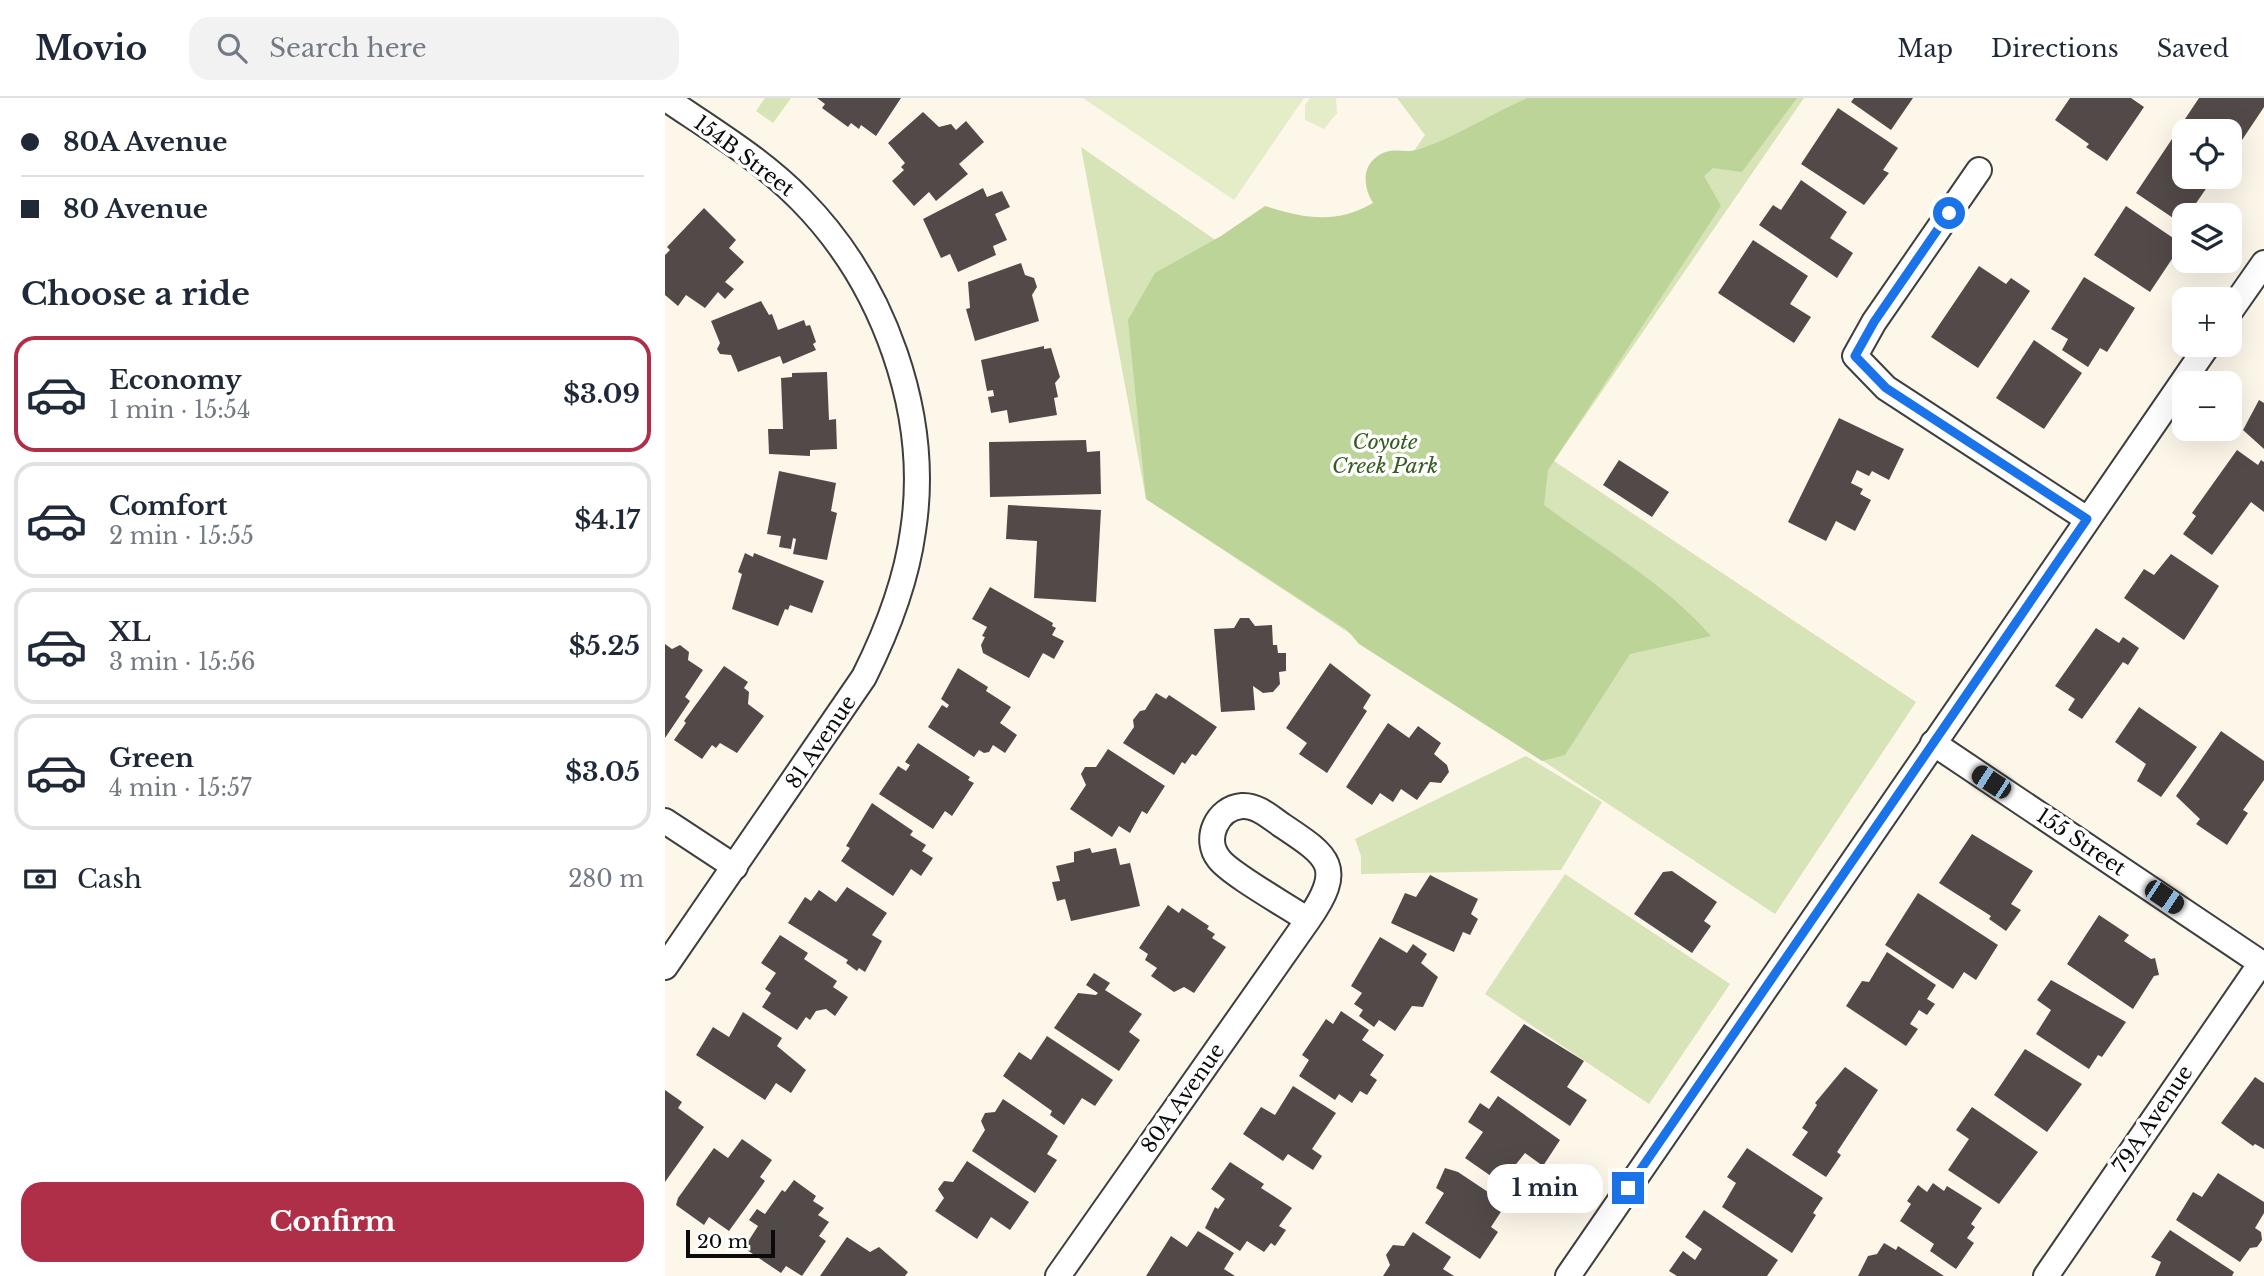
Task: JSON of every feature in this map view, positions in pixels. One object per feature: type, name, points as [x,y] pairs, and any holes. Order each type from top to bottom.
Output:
[{"type":"street","name":"154B Street","points":[[665,98],[779,179],[820,221],[855,270],[871,298],[901,376],[910,414],[916,490]]},
{"type":"street","points":[[1979,170],[1874,322],[1855,356],[1886,388],[2087,519]]},
{"type":"street","points":[[2242,294],[2264,263]]},
{"type":"street","points":[[1568,1276],[2200,357]]},
{"type":"street","name":"81 Avenue","points":[[665,967],[845,708],[871,664],[898,597],[907,565],[916,490]]},
{"type":"street","name":"155 Street","points":[[1933,743],[2262,964]]},
{"type":"street","name":"80A Avenue","points":[[1058,1276],[1308,920],[1328,888],[1327,863],[1318,850],[1259,809],[1244,806],[1221,816],[1214,826],[1212,838],[1220,861],[1308,920]]},
{"type":"street","points":[[665,821],[735,867]]},
{"type":"street","name":"79A Avenue","points":[[2046,1276],[2262,964]]},
{"type":"green space","points":[[765,98],[791,98],[773,123],[756,111]]},
{"type":"green space","points":[[1083,98],[1304,98],[1234,200]]},
{"type":"green space","points":[[1310,98],[1336,98],[1337,113],[1324,129],[1305,120],[1305,105]]},
{"type":"green space","name":"Coyote Creek Park","points":[[1397,98],[1804,98],[1554,461],[1916,702],[1775,914],[1146,499],[1081,147],[1308,304],[1425,135]]},
{"type":"green space","name":"Coyote Creek Park","points":[[1528,98],[1797,98],[1742,172],[1713,168],[1704,176],[1721,206],[1548,470],[1544,505],[1653,582],[1711,636],[1630,654],[1565,755],[1542,761],[1359,644],[1347,630],[1146,499],[1128,320],[1155,273],[1221,236],[1265,206],[1293,214],[1319,217],[1333,217],[1359,210],[1373,203],[1366,187],[1366,175],[1370,164],[1380,155],[1392,151],[1414,151],[1434,144]]},
{"type":"green space","points":[[1526,756],[1602,802],[1561,870],[1361,874],[1361,856],[1355,839]]},
{"type":"green space","points":[[1565,874],[1730,984],[1649,1104],[1485,994]]},
{"type":"building","points":[[817,98],[901,98],[876,136],[861,125],[859,129],[851,123],[848,127],[822,108],[825,104]]},
{"type":"building","points":[[1854,98],[1913,98],[1891,130],[1851,102]]},
{"type":"building","points":[[2070,98],[2131,98],[2144,107],[2107,161],[2086,147],[2089,144],[2055,120]]},
{"type":"building","points":[[2199,98],[2264,98],[2264,107],[2242,140],[2242,119],[2185,119]]},
{"type":"building","points":[[1838,108],[1898,148],[1883,170],[1889,173],[1864,205],[1801,164]]},
{"type":"building","points":[[923,112],[939,127],[951,124],[956,130],[966,121],[984,142],[959,164],[968,174],[936,201],[929,192],[914,206],[892,181],[904,170],[901,167],[905,163],[888,143]]},
{"type":"building","points":[[2172,139],[2172,189],[2206,189],[2196,203],[2172,203],[2172,217],[2136,193]]},
{"type":"building","points":[[1801,180],[1847,212],[1830,238],[1853,253],[1837,278],[1759,225],[1773,205],[1781,210]]},
{"type":"building","points":[[983,188],[987,197],[1002,191],[1010,207],[995,214],[1007,240],[993,246],[996,255],[958,272],[950,254],[941,258],[923,219]]},
{"type":"building","points":[[2126,206],[2172,237],[2172,259],[2150,292],[2094,255]]},
{"type":"building","points":[[704,208],[736,240],[729,248],[744,262],[725,282],[734,289],[725,299],[718,292],[705,308],[686,295],[678,306],[665,295],[665,255],[670,250],[667,247]]},
{"type":"building","points":[[1753,240],[1808,276],[1790,304],[1811,317],[1794,343],[1718,293]]},
{"type":"building","points":[[1021,263],[1025,275],[1034,278],[1037,287],[1032,295],[1039,321],[975,341],[966,309],[970,308],[968,282]]},
{"type":"building","points":[[1979,266],[2006,284],[2011,278],[2030,291],[1978,368],[1931,337]]},
{"type":"building","points":[[2084,277],[2135,308],[2107,352],[2100,348],[2088,367],[2062,350],[2068,339],[2051,329]]},
{"type":"building","points":[[761,301],[769,315],[772,314],[778,330],[804,320],[806,326],[810,325],[816,350],[783,364],[780,356],[738,372],[731,355],[720,354],[717,349],[720,343],[711,321]]},
{"type":"building","points":[[2034,340],[2082,373],[2044,429],[1996,398]]},
{"type":"building","points":[[1044,346],[1044,349],[1051,348],[1060,377],[1055,383],[1058,397],[1054,398],[1057,415],[1009,423],[1007,410],[991,413],[988,397],[994,396],[993,390],[987,391],[981,360]]},
{"type":"building","points":[[827,372],[829,420],[836,419],[837,449],[810,450],[810,456],[769,454],[768,429],[783,429],[781,378],[792,377],[792,373]]},
{"type":"building","points":[[2259,400],[2264,403],[2264,449],[2243,430]]},
{"type":"building","points":[[1839,418],[1904,449],[1889,480],[1872,471],[1869,476],[1857,470],[1851,483],[1863,489],[1860,494],[1871,500],[1855,531],[1836,521],[1826,541],[1788,522]]},
{"type":"building","points":[[1086,440],[1087,452],[1100,451],[1101,494],[990,497],[989,442]]},
{"type":"building","points":[[2237,450],[2258,465],[2261,460],[2264,462],[2264,512],[2251,502],[2212,555],[2183,534],[2196,516],[2192,513]]},
{"type":"building","points":[[1619,460],[1669,492],[1652,517],[1603,485]]},
{"type":"building","points":[[779,471],[836,483],[831,511],[837,513],[827,560],[793,554],[796,539],[793,538],[791,549],[779,547],[781,536],[767,534]]},
{"type":"building","points":[[1008,505],[1101,510],[1096,602],[1034,598],[1037,541],[1006,539]]},
{"type":"building","points":[[745,553],[753,557],[754,553],[824,581],[812,613],[790,605],[788,610],[785,609],[778,626],[732,609],[742,574],[738,572]]},
{"type":"building","points":[[2171,554],[2219,586],[2184,640],[2124,598],[2144,569],[2154,575]]},
{"type":"building","points":[[990,587],[1053,623],[1052,626],[1056,628],[1052,635],[1064,641],[1054,659],[1043,653],[1029,678],[983,653],[981,645],[985,637],[982,636],[987,627],[972,619]]},
{"type":"building","points":[[1240,618],[1249,618],[1255,626],[1272,625],[1273,645],[1277,645],[1278,653],[1286,653],[1286,671],[1279,672],[1280,684],[1273,692],[1263,693],[1253,686],[1255,710],[1221,712],[1214,629],[1234,628]]},
{"type":"building","points":[[2096,628],[2119,643],[2123,637],[2139,648],[2128,665],[2123,662],[2082,719],[2068,710],[2075,699],[2055,686]]},
{"type":"building","points":[[665,644],[672,649],[680,645],[689,652],[688,660],[703,670],[685,697],[690,701],[665,738]]},
{"type":"building","points":[[1330,663],[1371,695],[1363,708],[1367,711],[1327,773],[1299,754],[1307,743],[1286,728]]},
{"type":"building","points":[[724,666],[748,682],[744,688],[749,692],[748,704],[764,716],[737,753],[720,743],[716,748],[712,745],[702,759],[674,740],[686,723],[684,721]]},
{"type":"building","points":[[958,668],[988,687],[986,691],[1011,707],[1000,723],[1017,735],[1005,753],[993,745],[989,752],[979,750],[974,757],[928,727],[942,705],[947,708],[949,705],[941,699]]},
{"type":"building","points":[[1156,693],[1166,699],[1169,695],[1217,727],[1196,756],[1192,754],[1185,764],[1182,762],[1174,775],[1123,743],[1134,727],[1133,720],[1140,711],[1145,710]]},
{"type":"building","points":[[2139,707],[2197,747],[2161,797],[2137,781],[2146,764],[2115,742]]},
{"type":"building","points":[[1388,723],[1409,738],[1418,726],[1441,743],[1434,754],[1447,765],[1449,772],[1441,783],[1430,782],[1417,800],[1401,789],[1393,802],[1380,793],[1372,805],[1346,787]]},
{"type":"building","points":[[2221,731],[2264,761],[2264,780],[2243,810],[2248,813],[2227,845],[2196,824],[2200,819],[2176,796]]},
{"type":"building","points":[[918,743],[970,777],[968,780],[974,783],[952,816],[945,811],[933,829],[879,794],[898,766],[906,771],[910,765],[905,762]]},
{"type":"building","points":[[1108,749],[1165,786],[1147,814],[1142,811],[1130,833],[1119,826],[1112,837],[1070,809],[1086,785],[1081,774],[1085,767],[1096,767]]},
{"type":"building","points":[[872,803],[913,831],[910,835],[926,845],[922,851],[933,858],[921,876],[911,869],[893,896],[841,861],[850,848],[846,846]]},
{"type":"building","points":[[1972,834],[2033,871],[2011,904],[2021,910],[2006,931],[1989,919],[1991,916],[1939,883]]},
{"type":"building","points":[[1090,848],[1092,853],[1116,848],[1120,865],[1130,863],[1140,906],[1071,921],[1065,899],[1057,901],[1052,882],[1060,881],[1056,866],[1074,862],[1074,852]]},
{"type":"building","points":[[1672,871],[1717,902],[1704,921],[1711,926],[1692,953],[1634,914],[1663,872]]},
{"type":"building","points":[[1430,875],[1478,899],[1471,914],[1478,919],[1470,935],[1463,932],[1454,952],[1391,923],[1405,893],[1416,897]]},
{"type":"building","points":[[847,887],[887,913],[872,935],[882,941],[865,972],[859,968],[857,971],[846,963],[848,960],[788,923],[805,897],[811,901],[819,890],[836,902]]},
{"type":"building","points":[[1918,893],[1998,945],[1976,980],[1964,972],[1953,989],[1885,945]]},
{"type":"building","points":[[1168,905],[1179,913],[1182,908],[1209,926],[1207,929],[1215,934],[1212,938],[1226,947],[1194,993],[1184,987],[1174,992],[1151,976],[1157,968],[1145,960],[1148,954],[1139,948]]},
{"type":"building","points":[[2099,915],[2129,935],[2124,941],[2151,959],[2155,958],[2159,975],[2154,976],[2133,1009],[2067,964]]},
{"type":"building","points":[[780,935],[808,953],[804,959],[837,981],[833,987],[848,997],[835,1016],[826,1009],[816,1011],[810,1020],[806,1017],[797,1030],[762,1007],[771,993],[765,989],[776,973],[761,963]]},
{"type":"building","points":[[1380,937],[1407,953],[1413,944],[1427,954],[1421,963],[1438,977],[1423,1007],[1412,1006],[1395,1031],[1379,1020],[1374,1027],[1359,1016],[1363,1010],[1354,1004],[1362,993],[1351,986]]},
{"type":"building","points":[[1887,952],[1936,985],[1927,999],[1935,1004],[1927,1015],[1919,1010],[1910,1024],[1918,1029],[1906,1046],[1846,1006],[1862,981],[1869,982]]},
{"type":"building","points":[[1094,973],[1110,983],[1105,990],[1142,1014],[1129,1032],[1140,1040],[1119,1071],[1054,1028],[1078,993],[1098,993],[1086,985]]},
{"type":"building","points":[[2051,980],[2126,1022],[2102,1057],[2098,1055],[2089,1069],[2036,1034],[2051,1010],[2037,1000]]},
{"type":"building","points":[[1341,1011],[1369,1030],[1362,1040],[1384,1055],[1370,1075],[1377,1080],[1367,1095],[1360,1091],[1352,1103],[1339,1094],[1335,1100],[1299,1076],[1309,1060],[1302,1055],[1326,1019],[1333,1024]]},
{"type":"building","points":[[743,1012],[782,1038],[777,1046],[806,1070],[791,1093],[776,1083],[765,1100],[696,1055],[713,1027],[729,1037]]},
{"type":"building","points":[[1524,1024],[1584,1061],[1567,1087],[1587,1100],[1570,1126],[1490,1072]]},
{"type":"building","points":[[1047,1036],[1113,1080],[1095,1106],[1082,1098],[1064,1125],[1050,1115],[1052,1111],[1003,1076],[1019,1052],[1031,1060]]},
{"type":"building","points":[[2025,1049],[2082,1084],[2047,1132],[1994,1095]]},
{"type":"building","points":[[1845,1067],[1878,1090],[1837,1152],[1841,1155],[1826,1177],[1792,1155],[1808,1132],[1802,1128],[1817,1105],[1815,1103]]},
{"type":"building","points":[[2255,1077],[2264,1083],[2264,1149],[2255,1144],[2253,1146],[2221,1123]]},
{"type":"building","points":[[1293,1086],[1336,1113],[1312,1149],[1322,1156],[1313,1170],[1288,1154],[1283,1161],[1243,1134],[1261,1107],[1275,1115]]},
{"type":"building","points":[[665,1090],[682,1102],[678,1108],[704,1127],[665,1182]]},
{"type":"building","points":[[1498,1096],[1560,1140],[1543,1166],[1525,1153],[1501,1183],[1465,1158],[1483,1132],[1468,1122],[1480,1103],[1489,1109]]},
{"type":"building","points":[[1003,1099],[1058,1136],[1047,1154],[1057,1160],[1035,1193],[972,1151],[985,1130],[981,1121],[985,1113],[995,1112]]},
{"type":"building","points":[[1972,1107],[2038,1152],[1999,1204],[1948,1170],[1969,1139],[1956,1130]]},
{"type":"building","points":[[742,1139],[772,1160],[760,1177],[765,1181],[729,1231],[709,1217],[704,1225],[676,1205],[678,1198],[714,1148],[728,1158]]},
{"type":"building","points":[[1747,1148],[1823,1198],[1813,1213],[1816,1215],[1792,1253],[1722,1207],[1736,1183],[1727,1177]]},
{"type":"building","points":[[967,1161],[1029,1202],[1010,1230],[991,1217],[977,1239],[935,1211],[944,1198],[938,1189],[944,1181],[953,1182]]},
{"type":"building","points":[[1230,1162],[1264,1184],[1261,1188],[1292,1208],[1279,1226],[1286,1230],[1275,1246],[1271,1243],[1264,1252],[1247,1241],[1240,1251],[1205,1228],[1215,1207],[1218,1209],[1225,1199],[1211,1189]]},
{"type":"building","points":[[1445,1168],[1458,1172],[1506,1204],[1491,1227],[1498,1232],[1480,1259],[1425,1223],[1444,1193],[1436,1188]]},
{"type":"building","points":[[2218,1173],[2264,1202],[2264,1213],[2255,1228],[2261,1232],[2262,1240],[2257,1247],[2250,1248],[2240,1262],[2176,1220],[2193,1192],[2202,1197]]},
{"type":"building","points":[[794,1180],[816,1196],[813,1201],[824,1208],[818,1215],[829,1222],[819,1236],[826,1241],[802,1276],[786,1266],[781,1273],[744,1248],[758,1226],[749,1220],[757,1209],[765,1214],[782,1190],[785,1192]]},
{"type":"building","points":[[1933,1183],[1944,1191],[1947,1186],[1982,1208],[1971,1224],[1975,1227],[1967,1238],[1974,1243],[1956,1269],[1930,1251],[1934,1244],[1900,1221],[1911,1204],[1907,1201],[1918,1185],[1927,1192]]},
{"type":"building","points":[[1704,1210],[1778,1260],[1767,1276],[1677,1276],[1669,1271],[1683,1251],[1695,1260],[1702,1249],[1685,1237]]},
{"type":"building","points":[[2170,1230],[2234,1272],[2232,1276],[2155,1276],[2161,1262],[2151,1257]]},
{"type":"building","points":[[1198,1231],[1234,1253],[1224,1269],[1235,1276],[1146,1276],[1171,1236],[1187,1247]]},
{"type":"building","points":[[1413,1232],[1451,1257],[1443,1269],[1454,1276],[1383,1276],[1390,1265],[1386,1255],[1393,1245],[1404,1246]]},
{"type":"building","points":[[847,1237],[870,1252],[879,1247],[908,1272],[905,1276],[820,1276]]},
{"type":"building","points":[[1884,1243],[1896,1250],[1898,1246],[1944,1276],[1858,1276],[1868,1256],[1877,1254]]},
{"type":"route","points":[[1628,1188],[2087,519],[1886,388],[1855,356],[1874,322],[1949,213]]}]
